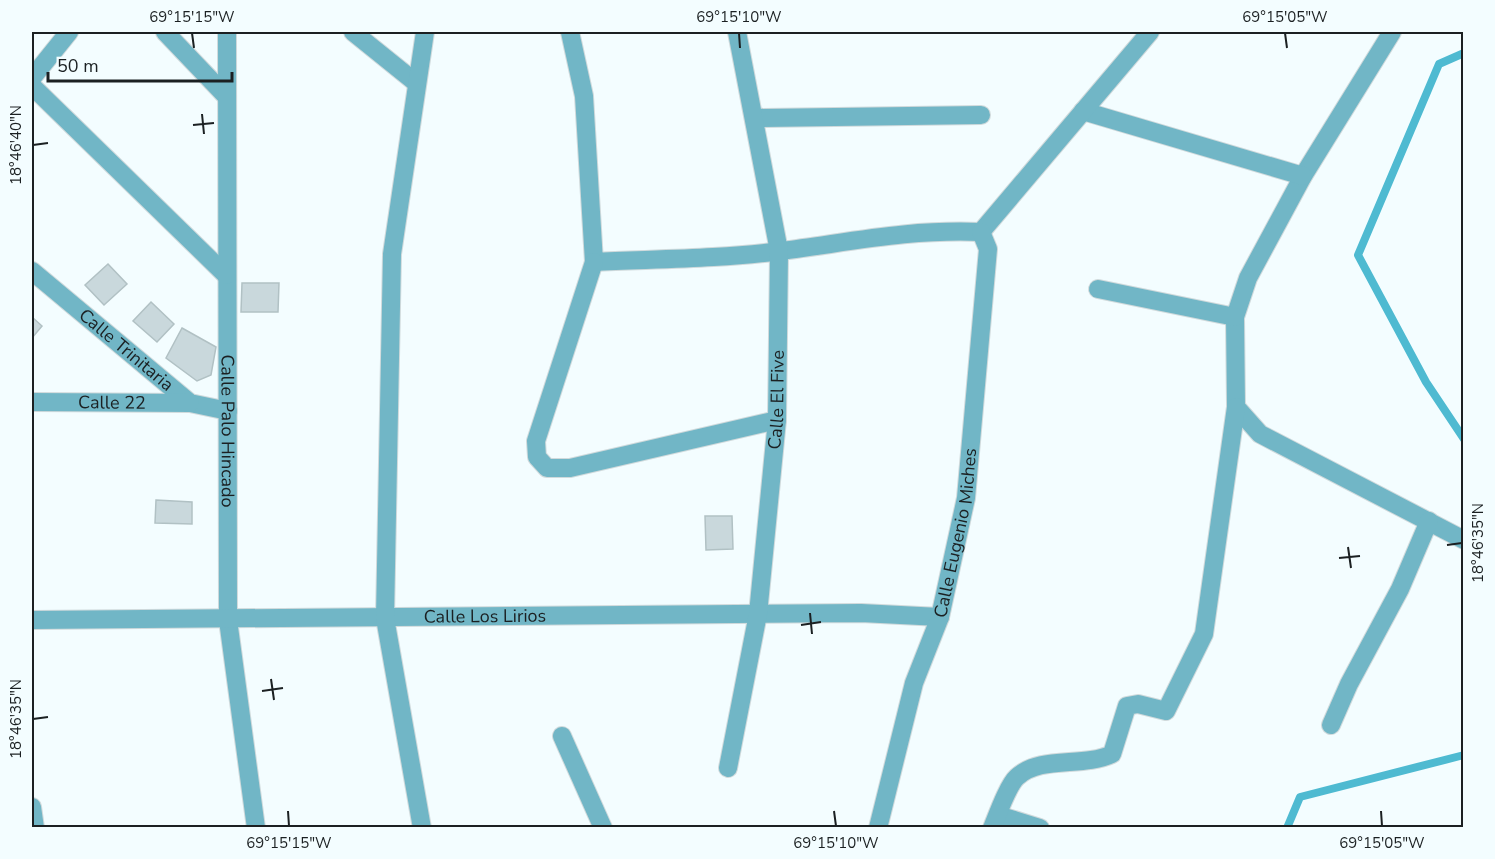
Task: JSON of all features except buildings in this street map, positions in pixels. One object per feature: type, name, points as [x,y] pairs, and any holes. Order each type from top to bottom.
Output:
[{"type":"street","points":[[32,78],[69,32]]},
{"type":"street","points":[[165,32],[226,96]]},
{"type":"street","name":"Calle Palo Hincado","points":[[227,32],[228,620],[256,828]]},
{"type":"street","points":[[353,32],[416,82]]},
{"type":"street","points":[[422,828],[385,618],[392,254],[425,32]]},
{"type":"street","points":[[570,32],[584,96],[594,262],[536,441],[537,457],[547,468],[570,468],[777,420]]},
{"type":"street","name":"Calle El Five","points":[[728,768],[758,614],[777,420],[779,251],[737,32]]},
{"type":"street","points":[[594,262],[779,251],[886,234],[981,232],[1150,32]]},
{"type":"street","points":[[1040,828],[995,821],[1016,777],[1039,766],[1097,761],[1112,754],[1127,706],[1138,704],[1166,711],[1204,634],[1236,407],[1235,317],[1248,278],[1303,176],[1392,32]]},
{"type":"street","points":[[32,86],[226,275]]},
{"type":"street","points":[[1083,111],[1303,176]]},
{"type":"street","points":[[754,118],[981,115]]},
{"type":"street","name":"Calle Eugenio Miches","points":[[878,828],[914,683],[940,617],[966,498],[988,249],[981,232]]},
{"type":"street","name":"Calle Trinitaria","points":[[32,271],[190,403],[228,411]]},
{"type":"street","points":[[1098,289],[1235,317]]},
{"type":"street","name":"Calle 22","points":[[32,402],[190,403]]},
{"type":"street","points":[[1236,407],[1260,434],[1464,540]]},
{"type":"street","points":[[1331,725],[1349,684],[1400,589],[1429,520]]},
{"type":"street","name":"Calle Los Lirios","points":[[32,620],[861,613],[940,617]]},
{"type":"street","points":[[562,736],[603,828]]},
{"type":"street","points":[[32,807],[34,828]]},
{"type":"waterway","points":[[1464,53],[1439,64],[1358,255],[1426,382],[1464,439]]},
{"type":"waterway","points":[[1287,828],[1300,797],[1464,755]]}]
